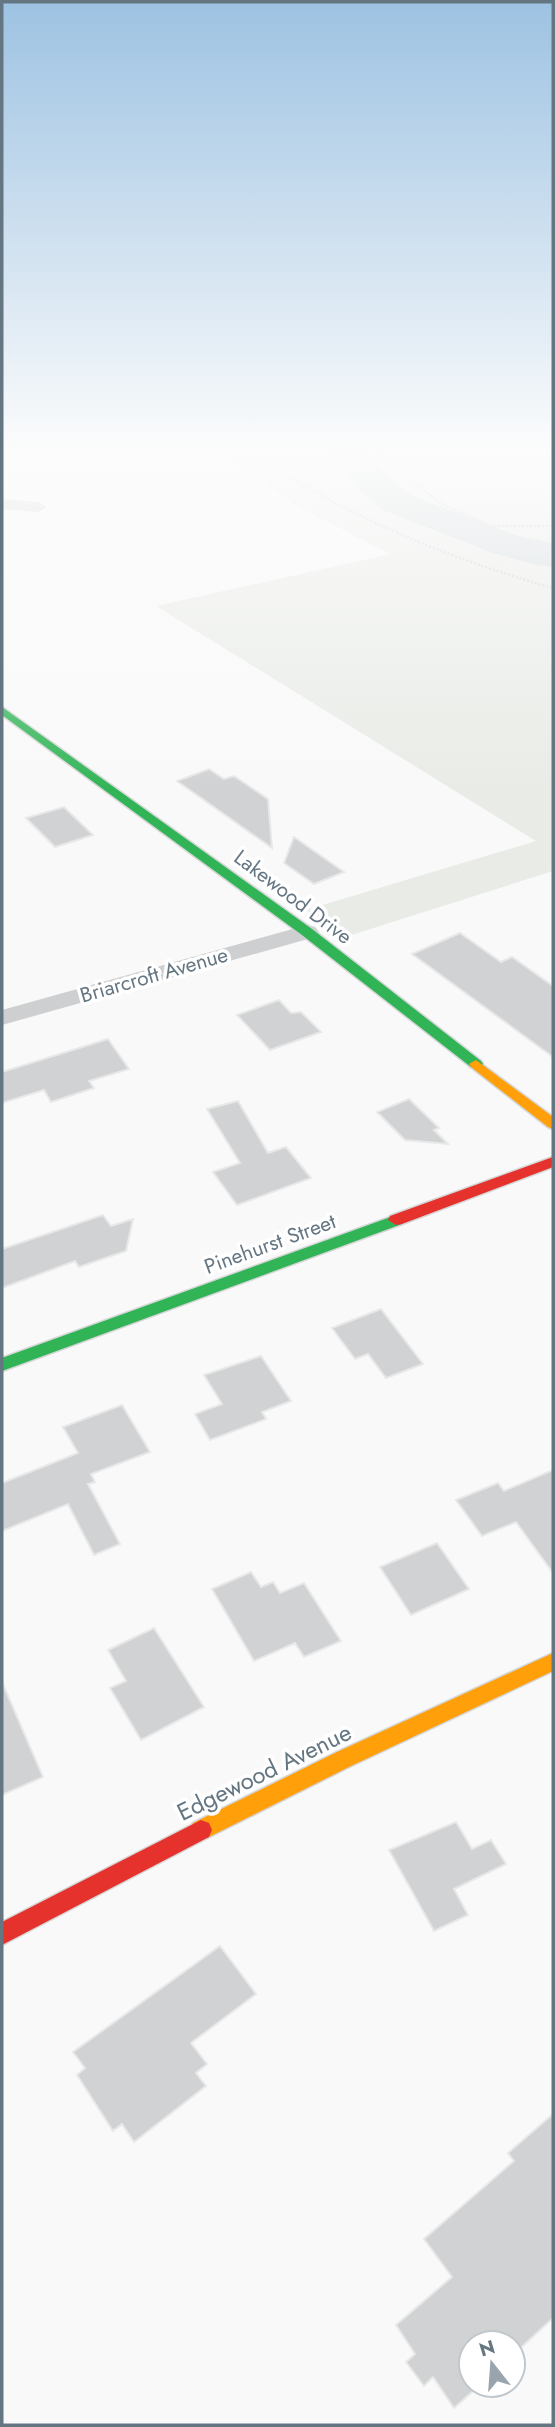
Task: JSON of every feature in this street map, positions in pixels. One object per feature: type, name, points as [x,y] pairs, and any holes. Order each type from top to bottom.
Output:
[{"type":"street","name":"Lakewood Drive","points":[[2,709],[307,932],[553,1124]]},
{"type":"street","name":"Briarcroft Avenue","points":[[2,1017],[307,932]]},
{"type":"street","name":"Pinehurst Street","points":[[2,1365],[553,1162]]},
{"type":"street","name":"Edgewood Avenue","points":[[2,1934],[198,1830],[383,1739],[553,1662]]},
{"type":"path","points":[[474,564],[553,588]]},
{"type":"shaded area","points":[[344,564],[553,564],[553,871],[342,938],[306,910],[536,841],[156,606]]},
{"type":"building","points":[[209,769],[224,779],[234,776],[268,799],[272,848],[177,781]]},
{"type":"building","points":[[64,807],[93,835],[55,847],[26,818]]},
{"type":"building","points":[[294,837],[344,872],[314,884],[284,863]]},
{"type":"building","points":[[460,933],[501,962],[512,957],[553,986],[553,1057],[412,954]]},
{"type":"building","points":[[279,1000],[291,1013],[301,1012],[321,1032],[270,1050],[237,1015]]},
{"type":"building","points":[[108,1039],[129,1069],[89,1081],[94,1088],[51,1102],[44,1090],[2,1103],[2,1072]]},
{"type":"building","points":[[409,1099],[439,1128],[434,1130],[448,1144],[405,1140],[377,1112]]},
{"type":"building","points":[[238,1101],[268,1153],[286,1147],[311,1178],[237,1205],[213,1172],[240,1163],[207,1109]]},
{"type":"building","points":[[103,1215],[111,1226],[133,1219],[126,1251],[79,1267],[75,1261],[2,1288],[2,1249]]},
{"type":"building","points":[[381,1309],[423,1364],[386,1378],[368,1354],[355,1359],[332,1328]]},
{"type":"building","points":[[261,1356],[291,1401],[262,1412],[266,1419],[210,1440],[195,1414],[222,1404],[204,1375]]},
{"type":"building","points":[[122,1405],[150,1452],[91,1474],[95,1482],[88,1484],[120,1544],[94,1555],[68,1504],[2,1531],[2,1483],[78,1453],[63,1427]]},
{"type":"building","points":[[553,1470],[553,1573],[516,1522],[482,1536],[456,1500],[498,1483],[504,1491]]},
{"type":"building","points":[[437,1543],[469,1589],[411,1615],[380,1567]]},
{"type":"building","points":[[251,1572],[261,1587],[273,1582],[280,1593],[304,1583],[341,1641],[304,1657],[295,1643],[254,1661],[212,1589]]},
{"type":"building","points":[[154,1628],[204,1707],[141,1740],[110,1688],[126,1681],[108,1650]]},
{"type":"building","points":[[2,1682],[43,1777],[2,1795]]},
{"type":"building","points":[[456,1822],[472,1849],[491,1840],[506,1864],[454,1889],[468,1915],[434,1931],[389,1850]]},
{"type":"building","points":[[220,1946],[256,1994],[191,2043],[207,2064],[196,2073],[206,2086],[134,2142],[122,2124],[113,2131],[77,2075],[85,2068],[73,2052]]},
{"type":"building","points":[[553,2114],[553,2318],[527,2342],[527,2329],[457,2329],[457,2399],[464,2399],[454,2408],[433,2377],[424,2386],[406,2362],[415,2354],[396,2325],[452,2277],[424,2239],[514,2161],[508,2153]]},
{"type":"traffic: fast","points":[[2,710],[307,932],[476,1064]]},
{"type":"traffic: fast","points":[[2,1365],[396,1220]]},
{"type":"traffic: slow","points":[[476,1064],[553,1124]]},
{"type":"traffic: slow","points":[[201,1830],[344,1759],[553,1662]]},
{"type":"traffic: jam","points":[[396,1220],[553,1162]]},
{"type":"traffic: jam","points":[[2,1934],[201,1830]]}]
